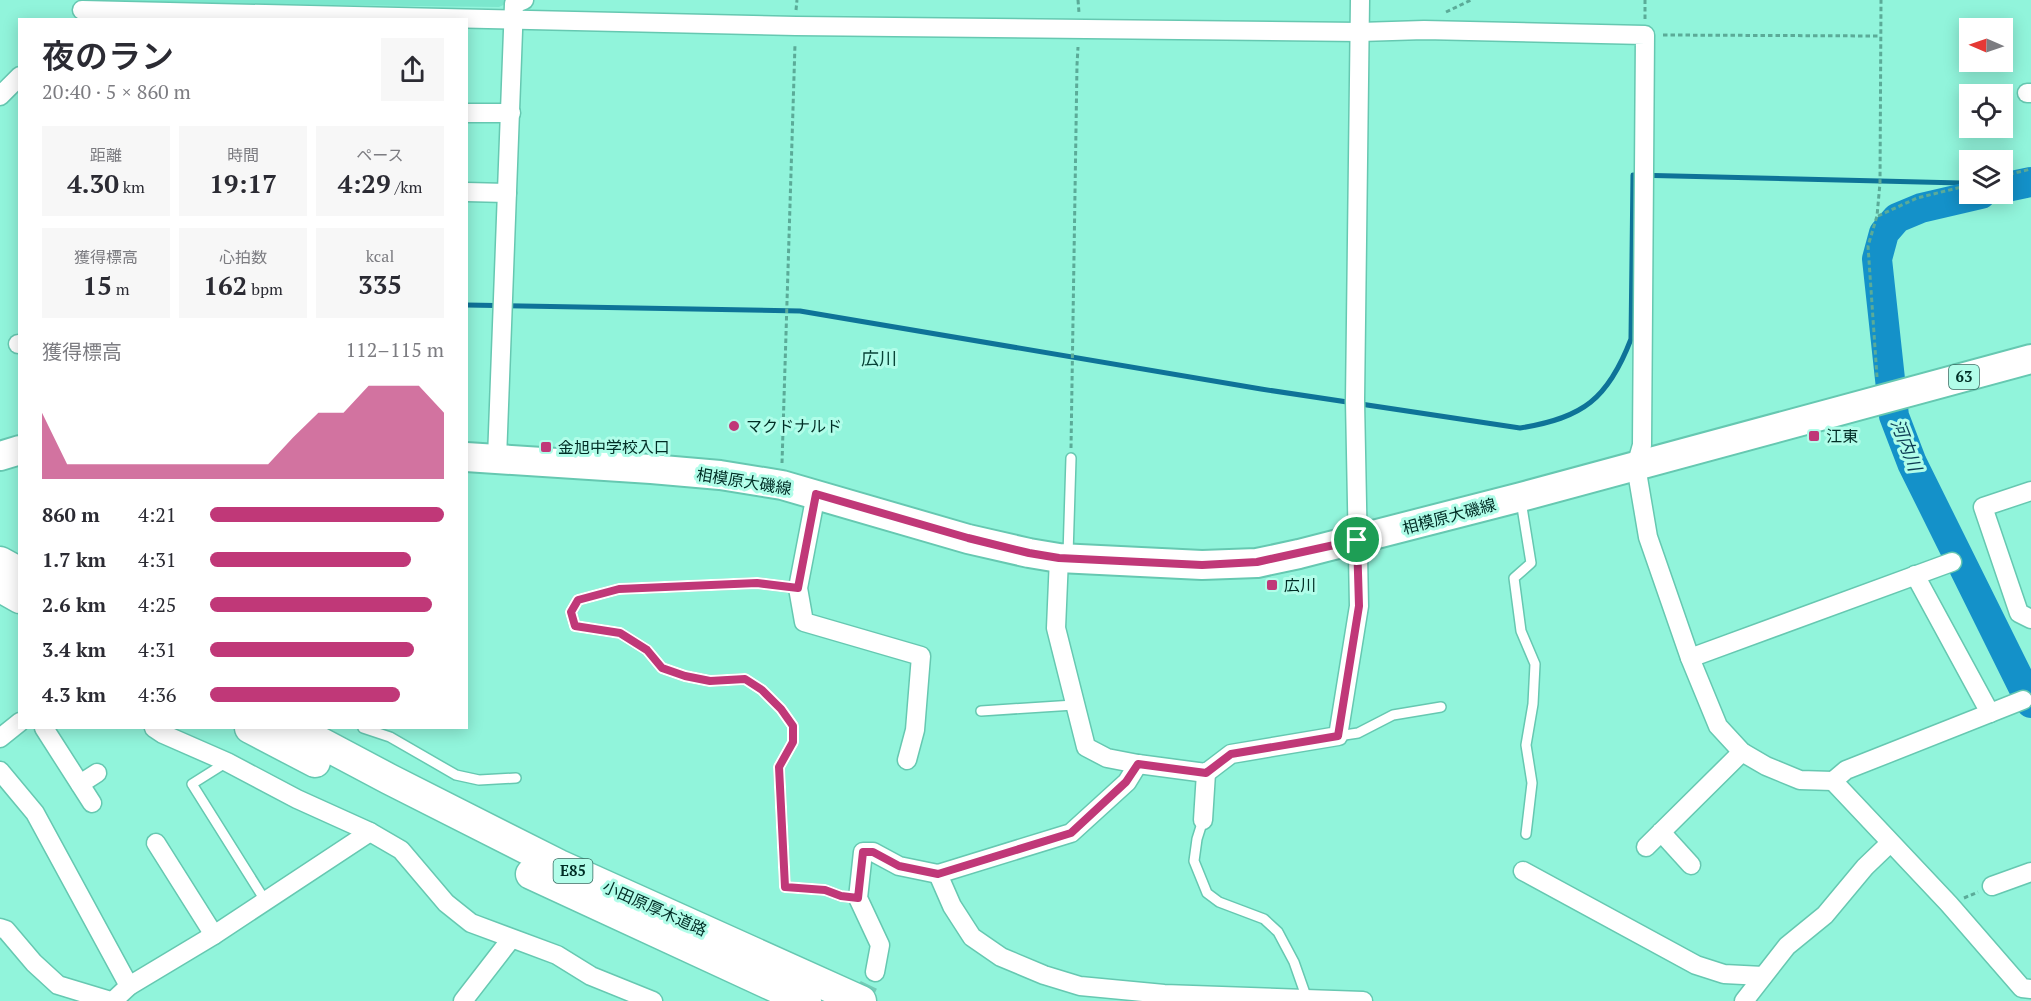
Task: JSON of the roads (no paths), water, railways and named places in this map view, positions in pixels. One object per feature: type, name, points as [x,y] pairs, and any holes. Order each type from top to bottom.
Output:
[{"type":"highway","points":[[0,562],[18,572]]},
{"type":"highway","points":[[0,587],[18,597]]},
{"type":"highway","name":"小田原厚木道路","points":[[252,729],[381,798],[549,883],[806,1001]]},
{"type":"highway","name":"小田原厚木道路","points":[[295,729],[559,865],[861,1001]]},
{"type":"main road","name":"相模原大磯線","points":[[468,457],[720,475],[782,484],[968,538],[1029,553],[1064,558],[1202,565],[1257,562],[1357,540],[1521,497],[2031,359]]},
{"type":"main road","points":[[0,456],[18,451]]},
{"type":"street","points":[[497,459],[514,4],[524,0]]},
{"type":"street","points":[[1064,558],[1056,628],[1086,747],[1107,758],[1206,773],[1231,754],[1338,736],[1359,606],[1355,400],[1360,0]]},
{"type":"street","points":[[79,10],[182,16],[403,18]]},
{"type":"street","points":[[468,19],[796,26],[1360,32],[1424,30],[1645,35],[1642,445],[1636,466],[1648,537],[1689,658],[1718,726],[1742,752],[1766,766],[1800,780],[1833,781],[1846,770],[2028,697]]},
{"type":"street","points":[[0,96],[18,78]]},
{"type":"street","points":[[468,113],[511,113]]},
{"type":"street","points":[[468,192],[507,193]]},
{"type":"street","points":[[2031,491],[1983,507],[2019,613],[2031,619]]},
{"type":"street","points":[[816,494],[798,588],[804,622],[921,656],[915,730],[906,759]]},
{"type":"street","points":[[1689,658],[1952,562]]},
{"type":"street","points":[[1915,575],[1990,713]]},
{"type":"street","points":[[0,738],[18,724]]},
{"type":"street","points":[[45,729],[92,803]]},
{"type":"street","points":[[156,729],[227,762],[297,799],[370,832],[401,850],[446,903],[471,923],[557,955],[591,976],[647,1000]]},
{"type":"street","points":[[1646,847],[1742,752]]},
{"type":"street","points":[[875,972],[880,945],[858,898],[863,852],[873,852],[899,866],[938,874],[1071,833],[1126,782],[1138,764]]},
{"type":"street","points":[[0,771],[35,813],[129,986]]},
{"type":"street","points":[[80,784],[97,773]]},
{"type":"street","points":[[1203,820],[1206,773]]},
{"type":"street","points":[[1833,781],[1949,904],[2024,993]]},
{"type":"street","points":[[0,928],[6,930],[34,963],[58,985],[112,1001],[129,986],[266,902],[370,832]]},
{"type":"street","points":[[1661,832],[1691,865]]},
{"type":"street","points":[[156,843],[214,935]]},
{"type":"street","points":[[1744,1001],[1787,946],[1825,915],[1865,867],[1890,843]]},
{"type":"street","points":[[1523,871],[1696,966],[1724,974],[1763,976]]},
{"type":"street","points":[[938,874],[952,906],[972,937],[1001,957],[1044,975],[1080,986],[1164,994],[1363,1001]]},
{"type":"street","points":[[1992,886],[2030,875]]},
{"type":"street","points":[[463,1001],[512,939]]},
{"type":"lane","points":[[1064,558],[1071,458]]},
{"type":"lane","points":[[1521,497],[1531,563],[1514,578],[1521,631],[1535,664],[1533,704],[1526,745],[1532,783],[1526,834]]},
{"type":"lane","points":[[798,588],[757,583],[619,589],[578,600],[571,612],[575,626],[620,633],[647,650],[662,668],[710,681],[745,679],[762,690],[781,709],[793,726],[793,742],[779,767],[785,887],[825,890],[841,896],[858,898]]},
{"type":"lane","points":[[981,711],[1074,705]]},
{"type":"lane","points":[[1338,736],[1358,733],[1393,715],[1441,707]]},
{"type":"lane","points":[[366,729],[390,737],[456,776],[479,780],[516,778]]},
{"type":"lane","points":[[227,762],[192,784],[266,902]]},
{"type":"lane","points":[[1203,820],[1194,861],[1206,893],[1219,902],[1264,919],[1278,932],[1294,962],[1298,999]]},
{"type":"waterway","points":[[468,305],[800,311],[1261,389],[1520,428],[1542,424],[1577,411],[1602,391],[1622,360],[1631,339],[1633,175],[1959,183]]},
{"type":"waterway","name":"河内川","points":[[2013,186],[2031,182]]},
{"type":"waterway","name":"河内川","points":[[1959,199],[1921,208],[1897,218],[1884,233],[1877,259],[1894,416],[1912,463],[2031,703]]},
{"type":"tunnel","points":[[861,1001],[875,972]]},
{"type":"place","name":"マクドナルド","points":[[734,426]]},
{"type":"place","name":"江東","points":[[1814,436]]},
{"type":"place","name":"金旭中学校入口","points":[[546,447]]},
{"type":"place","name":"広川","points":[[1272,585]]},
{"type":"district","name":"広川","points":[[879,359]]}]
